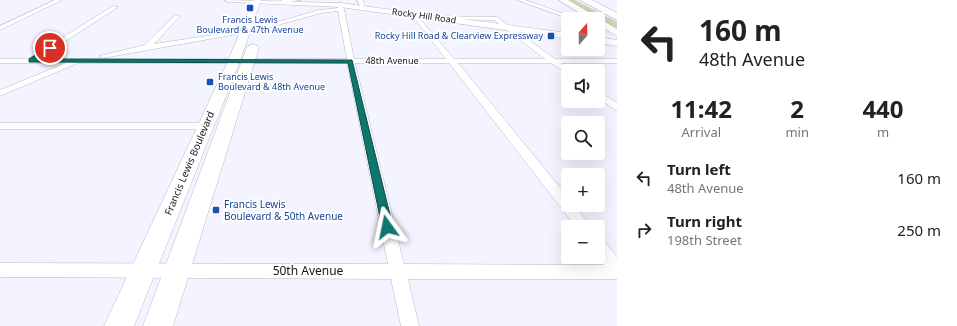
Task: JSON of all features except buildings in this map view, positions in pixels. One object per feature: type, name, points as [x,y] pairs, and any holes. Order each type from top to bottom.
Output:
[{"type":"highway","points":[[585,0],[617,17]]},
{"type":"highway","points":[[600,0],[617,8]]},
{"type":"main road","name":"Francis Lewis Boulevard","points":[[119,326],[205,126],[263,20],[262,1]]},
{"type":"main road","name":"Francis Lewis Boulevard","points":[[158,326],[177,270],[241,61],[246,32],[262,1]]},
{"type":"street","points":[[0,28],[59,0]]},
{"type":"street","name":"Rocky Hill Road","points":[[228,0],[337,6],[362,4],[415,15],[561,35]]},
{"type":"street","points":[[279,2],[297,0]]},
{"type":"street","points":[[520,0],[561,13]]},
{"type":"street","points":[[563,0],[583,12]]},
{"type":"street","points":[[322,11],[337,6]]},
{"type":"street","points":[[263,20],[322,11],[337,6]]},
{"type":"street","points":[[337,6],[410,326]]},
{"type":"street","points":[[31,61],[115,7]]},
{"type":"street","points":[[415,15],[578,220]]},
{"type":"street","points":[[147,47],[177,16]]},
{"type":"street","points":[[434,17],[495,18],[561,66]]},
{"type":"street","points":[[0,93],[80,61],[147,47],[246,32]]},
{"type":"street","points":[[605,41],[617,43]]},
{"type":"street","name":"48th Avenue","points":[[0,61],[617,61]]},
{"type":"street","points":[[605,99],[617,108]]},
{"type":"street","points":[[0,126],[205,126]]},
{"type":"street","points":[[605,254],[617,270]]},
{"type":"street","name":"50th Avenue","points":[[0,270],[398,272],[617,270]]},
{"type":"green space","points":[[567,0],[575,0],[598,12],[588,12]]},
{"type":"green space","points":[[605,16],[617,22],[617,29],[605,22]]},
{"type":"place","name":"Francis Lewis Boulevard & 47th Avenue","points":[[250,8]]},
{"type":"place","name":"Rocky Hill Road & Clearview Expressway","points":[[551,36]]},
{"type":"place","name":"Francis Lewis Boulevard & 48th Avenue","points":[[210,82]]},
{"type":"place","name":"Francis Lewis Boulevard & 50th Avenue","points":[[216,210]]},
{"type":"route","points":[[50,48],[31,61],[350,61],[387,227]]}]
